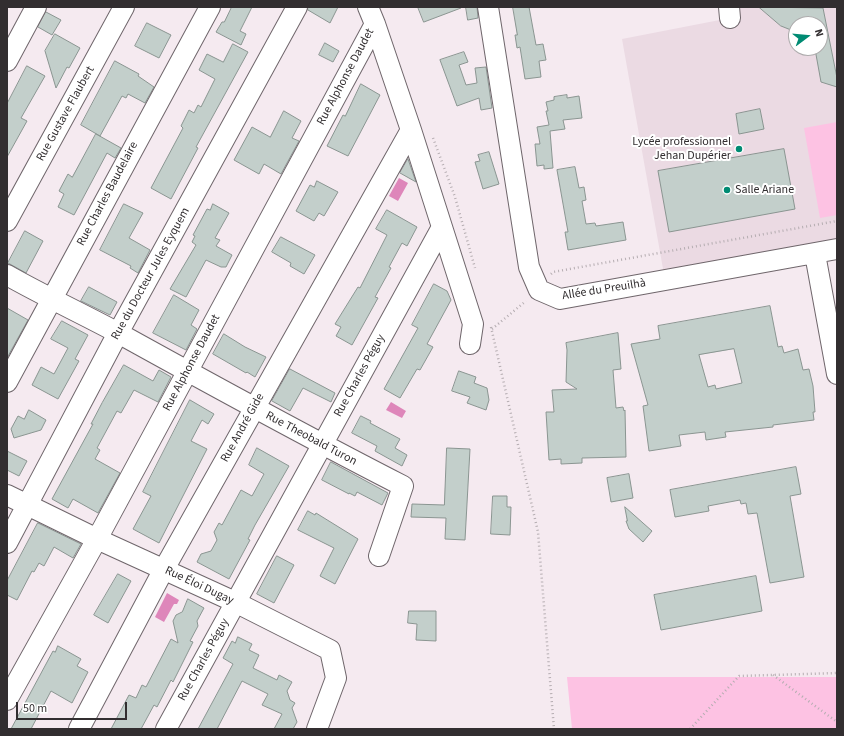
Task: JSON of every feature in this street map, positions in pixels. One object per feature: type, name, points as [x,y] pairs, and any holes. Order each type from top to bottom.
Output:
[{"type":"street","points":[[7,61],[36,7]]},
{"type":"street","name":"Rue Gustave Flaubert","points":[[7,221],[124,7]]},
{"type":"street","name":"Rue Charles Baudelaire","points":[[7,382],[210,7]]},
{"type":"street","name":"Rue du Docteur Jules Eyquem","points":[[7,543],[118,333],[297,7]]},
{"type":"street","points":[[488,7],[529,267],[539,290]]},
{"type":"street","points":[[371,16],[411,130],[472,324],[470,344]]},
{"type":"street","name":"Rue Alphonse Daudet","points":[[7,700],[97,539],[187,372],[371,16]]},
{"type":"street","name":"Rue André Gide","points":[[79,729],[164,569],[411,130]]},
{"type":"street","name":"Rue Charles Péguy","points":[[166,729],[442,227]]},
{"type":"street","name":"Allée du Preuilhà","points":[[539,290],[560,299],[837,249]]},
{"type":"street","points":[[815,254],[837,374]]},
{"type":"street","name":"Rue Theobald Turon","points":[[7,276],[118,333],[322,445],[403,486],[379,556]]},
{"type":"street","name":"Rue Éloi Dugay","points":[[7,495],[97,539],[235,602],[330,650],[336,678],[320,721]]},
{"type":"path","points":[[554,729],[538,532],[492,330],[539,290],[552,272],[837,221]]},
{"type":"path","points":[[690,729],[739,676],[837,673]]},
{"type":"path","points":[[773,675],[837,722]]},
{"type":"shaded area","name":"Lycée professionnel Jehan Dupérier","points":[[729,7],[837,7],[837,249],[665,280],[622,39],[730,18]]},
{"type":"shaded area","points":[[837,122],[837,215],[820,218],[804,128]]},
{"type":"shaded area","points":[[399,178],[408,183],[398,201],[389,196]]},
{"type":"shaded area","points":[[391,402],[406,411],[402,418],[386,410]]},
{"type":"shaded area","points":[[167,593],[179,600],[177,604],[174,604],[164,622],[155,617]]},
{"type":"shaded area","points":[[567,677],[837,677],[837,729],[572,729]]},
{"type":"building","points":[[232,7],[252,7],[240,31],[246,34],[241,45],[216,32],[222,22],[224,22]]},
{"type":"building","points":[[308,7],[338,7],[330,23],[308,10]]},
{"type":"building","points":[[418,7],[461,7],[461,8],[424,22]]},
{"type":"building","points":[[466,7],[477,7],[478,18],[468,20]]},
{"type":"building","points":[[513,7],[529,7],[536,45],[543,44],[546,60],[539,61],[541,77],[525,79],[520,47],[517,48],[515,35],[517,35]]},
{"type":"building","points":[[759,7],[823,8],[825,16],[788,16],[788,29],[781,26]]},
{"type":"building","points":[[46,12],[61,20],[52,35],[38,27]]},
{"type":"building","points":[[147,23],[171,35],[159,58],[135,46]]},
{"type":"building","points":[[828,33],[837,78],[837,87],[821,82],[816,56],[828,56]]},
{"type":"building","points":[[55,34],[80,48],[69,68],[67,67],[56,88],[45,51]]},
{"type":"building","points":[[325,43],[339,51],[333,62],[319,55]]},
{"type":"building","points":[[233,44],[248,52],[196,147],[198,148],[171,199],[151,188],[183,128],[181,126],[189,110],[194,113],[198,105],[201,107],[215,79],[199,70],[207,54],[223,62]]},
{"type":"building","points":[[464,52],[468,62],[459,65],[466,85],[477,83],[475,68],[486,67],[492,108],[481,110],[479,98],[457,106],[440,60]]},
{"type":"building","points":[[115,61],[139,74],[138,76],[154,87],[145,103],[128,94],[126,98],[122,96],[100,136],[81,125]]},
{"type":"building","points":[[27,66],[45,76],[21,118],[27,121],[7,157],[7,104]]},
{"type":"building","points":[[361,84],[380,95],[348,156],[327,146],[343,115],[345,116]]},
{"type":"building","points":[[567,95],[567,98],[579,96],[582,118],[563,120],[565,129],[550,131],[553,168],[544,169],[544,165],[537,166],[535,144],[540,144],[537,127],[549,125],[546,102],[554,100],[554,97]]},
{"type":"building","points":[[760,109],[764,129],[739,134],[736,114]]},
{"type":"building","points":[[284,111],[301,121],[292,138],[299,141],[281,174],[264,164],[259,174],[234,160],[252,127],[270,137]]},
{"type":"building","points":[[96,134],[121,148],[115,158],[107,153],[74,215],[58,207],[64,194],[59,191],[68,174],[72,177]]},
{"type":"building","name":"Salle Ariane","points":[[784,149],[795,209],[669,232],[658,171]]},
{"type":"building","points":[[489,152],[499,184],[483,189],[475,162],[480,161],[478,155]]},
{"type":"building","points":[[408,159],[416,182],[400,173]]},
{"type":"building","points":[[575,167],[579,188],[584,187],[586,200],[582,201],[586,224],[595,223],[596,226],[623,222],[626,240],[568,250],[565,232],[568,232],[557,170]]},
{"type":"building","points":[[317,181],[338,192],[324,216],[319,213],[314,221],[296,211],[310,185],[314,187]]},
{"type":"building","points":[[124,204],[143,213],[129,238],[150,250],[138,273],[130,268],[131,266],[100,250]]},
{"type":"building","points":[[213,204],[229,213],[215,238],[220,240],[216,246],[232,255],[226,267],[221,267],[206,260],[186,297],[170,289],[196,245],[192,242],[195,236],[193,235],[207,209],[210,210]]},
{"type":"building","points":[[387,210],[417,227],[407,246],[402,243],[389,267],[391,268],[375,297],[378,298],[352,345],[336,336],[341,327],[335,324],[358,287],[360,288],[387,235],[376,229]]},
{"type":"building","points":[[25,231],[43,241],[26,273],[8,263]]},
{"type":"building","points":[[281,237],[315,255],[304,274],[290,266],[291,263],[272,252]]},
{"type":"building","points":[[434,284],[447,291],[451,300],[427,344],[433,347],[420,370],[417,369],[400,398],[384,389],[418,328],[412,325]]},
{"type":"building","points":[[89,287],[117,302],[110,315],[81,301]]},
{"type":"building","points":[[174,295],[199,310],[191,325],[197,329],[186,350],[153,333]]},
{"type":"building","points":[[770,306],[778,347],[782,346],[784,353],[798,349],[803,370],[809,369],[813,386],[815,412],[813,412],[814,420],[773,425],[773,427],[725,432],[726,437],[706,440],[705,432],[679,435],[681,446],[649,451],[643,406],[648,405],[631,344],[660,339],[658,326]],"holes":[[[734,349],[742,383],[716,389],[715,385],[708,387],[699,355]]]},
{"type":"building","points":[[7,308],[28,320],[7,358]]},
{"type":"building","points":[[62,321],[88,335],[75,359],[79,361],[58,399],[32,385],[41,367],[54,374],[68,348],[51,339]]},
{"type":"building","points":[[618,333],[621,369],[613,370],[616,408],[623,407],[624,411],[625,410],[626,457],[582,458],[582,463],[561,464],[561,459],[549,460],[546,412],[554,412],[552,390],[577,389],[566,382],[566,343]]},
{"type":"building","points":[[224,334],[245,347],[266,357],[255,377],[213,354]]},
{"type":"building","points":[[124,365],[153,381],[159,370],[171,377],[158,402],[134,390],[121,413],[117,411],[97,448],[100,450],[95,459],[120,473],[98,513],[73,499],[68,508],[52,499],[93,424],[91,424],[102,403]]},
{"type":"building","points":[[290,369],[335,393],[331,402],[303,388],[290,411],[272,401]]},
{"type":"building","points":[[459,371],[476,377],[474,383],[487,388],[489,400],[486,410],[467,403],[470,397],[452,391]]},
{"type":"building","points":[[190,400],[214,414],[208,424],[202,420],[191,441],[207,449],[159,543],[133,529],[151,496],[143,492]]},
{"type":"building","points":[[29,410],[46,420],[41,430],[14,438],[11,429],[18,416],[24,419]]},
{"type":"building","points":[[361,416],[371,421],[370,423],[400,439],[395,448],[407,455],[402,466],[375,451],[377,446],[352,433]]},
{"type":"building","points":[[257,448],[289,466],[255,525],[248,539],[250,540],[229,579],[197,562],[201,554],[211,551],[217,540],[214,532],[219,523],[222,525],[241,490],[252,496],[264,474],[249,465]]},
{"type":"building","points":[[447,448],[470,449],[465,540],[445,539],[446,518],[411,517],[412,504],[444,505]]},
{"type":"building","points":[[7,451],[27,461],[19,476],[7,470]]},
{"type":"building","points":[[331,462],[388,493],[382,505],[357,492],[355,496],[349,494],[322,480]]},
{"type":"building","points":[[796,467],[801,494],[790,496],[804,577],[770,583],[757,513],[748,514],[746,503],[741,504],[740,500],[708,506],[709,511],[675,517],[670,490]]},
{"type":"building","points":[[629,474],[633,498],[611,502],[607,478]]},
{"type":"building","points":[[493,496],[507,496],[507,507],[511,507],[510,535],[491,534]]},
{"type":"building","points":[[625,507],[652,531],[643,542],[629,529],[626,521]]},
{"type":"building","points":[[308,511],[315,515],[316,513],[358,539],[335,584],[320,576],[334,548],[298,530]]},
{"type":"building","points":[[38,523],[81,544],[73,558],[54,547],[44,566],[39,563],[34,572],[32,571],[17,600],[7,595],[7,581]]},
{"type":"building","points":[[277,556],[294,565],[274,603],[257,594]]},
{"type":"building","points":[[118,574],[131,581],[108,623],[94,615]]},
{"type":"building","points":[[756,576],[762,611],[661,630],[654,595]]},
{"type":"building","points":[[188,599],[204,608],[197,621],[198,626],[190,641],[193,642],[173,682],[171,680],[157,707],[154,705],[141,729],[111,729],[129,695],[136,698],[142,685],[146,687],[171,639],[178,643],[173,621],[176,615],[182,612]]},
{"type":"building","points":[[409,611],[436,611],[436,641],[416,640],[417,624],[408,623]]},
{"type":"building","points":[[238,637],[252,644],[249,650],[259,655],[253,668],[277,680],[279,675],[292,682],[287,691],[290,700],[295,703],[292,708],[297,722],[293,729],[274,729],[282,714],[262,705],[268,694],[242,681],[217,729],[198,729],[233,664],[223,658],[232,641],[235,643]]},
{"type":"building","points":[[58,646],[81,659],[77,666],[88,672],[72,703],[51,691],[31,729],[11,729],[53,651],[55,652]]},
{"type":"place","name":"Lycée professionnel Jehan Dupérier","points":[[739,149]]},
{"type":"place","name":"Salle Ariane","points":[[727,190]]}]
